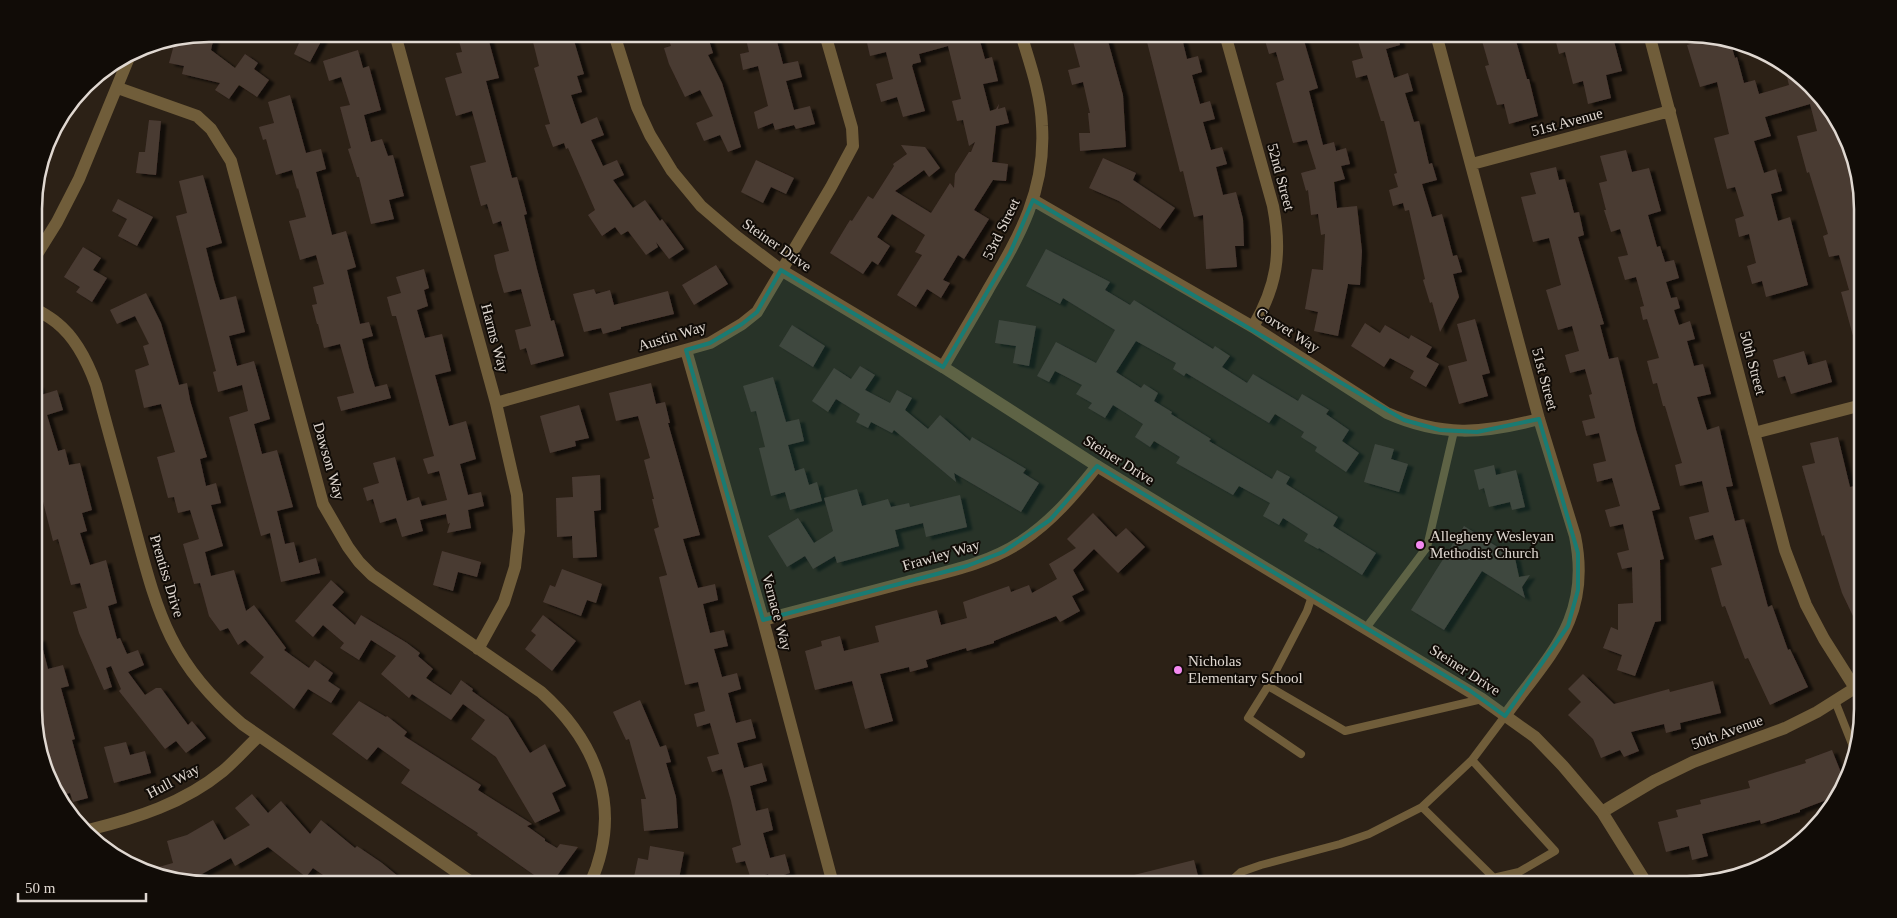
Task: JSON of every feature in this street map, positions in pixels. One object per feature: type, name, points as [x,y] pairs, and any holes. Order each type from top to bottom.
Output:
[{"type":"street","name":"Harms Way","points":[[397,42],[496,403],[517,495],[519,531],[515,567],[504,602],[478,649]]},
{"type":"street","name":"Steiner Drive","points":[[617,42],[637,107],[650,135],[672,171],[701,206],[718,222],[781,270],[943,367],[1097,466],[1482,698],[1535,737],[1563,766],[1602,812],[1641,875]]},
{"type":"street","name":"Austin Way","points":[[496,403],[710,342],[742,324],[757,312],[853,146],[852,128],[827,42]]},
{"type":"street","name":"53rd Street","points":[[943,367],[1010,253],[1027,219],[1033,200],[1041,164],[1042,125],[1037,88],[1023,42]]},
{"type":"street","name":"52nd Street","points":[[1227,42],[1277,225],[1278,260],[1275,278],[1270,295],[1253,327]]},
{"type":"street","name":"51st Street","points":[[1438,42],[1539,419],[1575,536],[1580,572],[1578,590],[1568,626],[1559,643],[1505,716]]},
{"type":"street","name":"50th Street","points":[[1651,42],[1785,550],[1798,587],[1824,639],[1854,679]]},
{"type":"street","points":[[43,245],[79,179],[126,65]]},
{"type":"street","name":"Dawson Way","points":[[118,88],[197,116],[211,129],[232,161],[323,504],[348,547],[359,562],[372,574],[551,700],[588,749],[602,787],[606,827],[603,847],[594,876]]},
{"type":"street","name":"51st Avenue","points":[[1472,164],[1670,111]]},
{"type":"street","name":"Corvet Way","points":[[1033,200],[1253,327],[1387,412],[1422,426],[1454,431],[1495,430],[1539,419]]},
{"type":"street","name":"Prentiss Drive","points":[[43,314],[64,330],[81,352],[90,368],[154,599],[171,640],[182,659],[209,694],[230,714],[258,736],[462,876]]},
{"type":"street","name":"Vernace Way","points":[[686,350],[763,620],[831,876]]},
{"type":"street","points":[[1754,433],[1854,407]]},
{"type":"street","name":"Frawley Way","points":[[763,620],[967,566],[994,556],[1020,543],[1050,520],[1097,466]]},
{"type":"street","name":"50th Avenue","points":[[1602,812],[1654,781],[1693,762],[1785,728],[1854,689]]},
{"type":"street","name":"Hull Way","points":[[93,829],[163,808],[179,800],[210,781],[225,769],[258,736]]},
{"type":"lane","points":[[1366,628],[1427,547],[1454,431]]},
{"type":"lane","points":[[1301,754],[1248,718],[1268,686],[1307,611],[1312,596]]},
{"type":"lane","points":[[1268,686],[1345,731],[1482,698]]},
{"type":"lane","points":[[1835,701],[1851,741]]},
{"type":"lane","points":[[1237,875],[1261,865],[1369,834],[1422,807],[1472,760],[1505,716]]},
{"type":"lane","points":[[1472,760],[1556,851],[1519,872],[1505,875]]},
{"type":"lane","points":[[1422,807],[1490,875]]},
{"type":"highlighted area","points":[[1033,200],[1404,420],[1440,430],[1477,432],[1539,419],[1578,553],[1578,590],[1568,626],[1505,716],[1469,690],[1097,466],[1050,520],[1003,552],[967,566],[763,620],[686,350],[710,343],[742,324],[757,312],[781,270],[943,367],[1010,253]]},
{"type":"building","points":[[213,42],[211,50],[235,68],[245,54],[258,63],[254,69],[269,80],[257,97],[239,85],[229,99],[215,90],[220,83],[182,74],[184,66],[169,63],[173,47]]},
{"type":"building","points":[[297,42],[321,42],[310,62],[294,54],[299,43]]},
{"type":"building","points":[[459,42],[489,42],[499,78],[486,81],[512,178],[517,177],[527,214],[524,215],[537,269],[551,321],[554,320],[564,356],[531,365],[526,348],[520,350],[515,330],[531,326],[521,289],[504,293],[497,269],[494,255],[509,251],[501,221],[493,224],[487,204],[481,206],[470,166],[486,162],[477,129],[472,111],[456,116],[445,78],[462,73],[456,53],[462,52]]},
{"type":"building","points":[[533,42],[574,42],[584,74],[577,76],[582,92],[571,95],[581,124],[597,117],[604,135],[591,140],[603,166],[617,160],[624,175],[613,180],[633,208],[645,200],[684,249],[669,259],[656,242],[658,247],[646,255],[628,231],[621,235],[615,227],[602,236],[588,215],[595,210],[568,148],[566,149],[564,143],[553,147],[545,125],[550,124],[534,68],[539,66]]},
{"type":"building","points":[[670,42],[710,42],[713,53],[708,55],[722,83],[741,147],[728,152],[720,135],[704,141],[696,123],[713,116],[700,90],[685,97],[669,64],[664,48],[671,46]]},
{"type":"building","points":[[747,42],[777,42],[783,64],[798,61],[802,77],[786,81],[794,110],[810,106],[815,124],[796,129],[794,125],[775,130],[773,123],[758,129],[754,112],[768,106],[758,66],[743,70],[740,54],[749,52]]},
{"type":"building","points":[[867,42],[980,42],[985,59],[992,57],[998,81],[983,84],[990,111],[996,109],[999,104],[998,109],[1005,107],[1009,123],[996,126],[992,162],[1008,164],[1006,181],[993,180],[974,210],[989,219],[964,259],[958,255],[943,280],[950,283],[941,298],[927,289],[916,307],[897,295],[922,255],[915,252],[925,235],[892,214],[877,237],[890,246],[878,265],[872,261],[863,274],[830,253],[850,220],[852,221],[868,196],[873,199],[894,166],[893,164],[907,154],[901,145],[925,147],[940,168],[929,177],[924,170],[895,191],[931,213],[950,183],[954,188],[955,174],[969,152],[971,152],[975,142],[969,146],[963,120],[957,121],[952,101],[961,99],[948,46],[919,54],[921,62],[912,66],[925,111],[903,117],[897,97],[881,102],[876,84],[893,79],[886,52],[870,56]]},
{"type":"building","points":[[1073,42],[1108,42],[1123,95],[1126,147],[1080,151],[1079,133],[1090,133],[1088,113],[1090,113],[1083,82],[1072,85],[1068,70],[1080,67]]},
{"type":"building","points":[[1147,42],[1183,42],[1187,59],[1198,56],[1202,72],[1192,75],[1200,104],[1210,101],[1215,119],[1203,122],[1211,150],[1222,147],[1227,164],[1216,167],[1223,195],[1236,192],[1243,219],[1244,246],[1235,246],[1237,267],[1206,269],[1203,215],[1194,217],[1183,171],[1180,172]]},
{"type":"building","points":[[1265,42],[1304,42],[1318,88],[1309,91],[1323,145],[1334,142],[1336,151],[1346,148],[1350,164],[1341,166],[1345,179],[1334,182],[1337,208],[1357,206],[1362,251],[1360,285],[1348,284],[1338,336],[1314,331],[1318,312],[1305,309],[1312,269],[1323,270],[1325,234],[1321,235],[1318,214],[1311,215],[1308,190],[1306,191],[1301,173],[1316,169],[1307,140],[1293,143],[1276,83],[1284,80],[1276,52],[1269,54]]},
{"type":"building","points":[[1358,42],[1399,42],[1400,45],[1386,49],[1394,78],[1408,73],[1413,91],[1405,93],[1414,122],[1419,121],[1429,164],[1432,163],[1437,180],[1422,184],[1432,217],[1442,214],[1453,256],[1457,255],[1462,272],[1453,274],[1459,297],[1440,332],[1432,302],[1430,303],[1423,280],[1425,279],[1409,210],[1405,211],[1403,203],[1393,206],[1389,190],[1398,187],[1394,174],[1397,173],[1384,121],[1381,121],[1367,75],[1356,78],[1352,61],[1363,58]]},
{"type":"building","points":[[1482,42],[1516,42],[1527,79],[1529,79],[1538,116],[1509,124],[1504,104],[1497,105],[1485,66],[1489,65]]},
{"type":"building","points":[[1556,42],[1614,42],[1622,71],[1606,75],[1611,98],[1588,104],[1583,81],[1573,84],[1565,52],[1559,54]]},
{"type":"building","points":[[1696,43],[1732,49],[1735,58],[1737,57],[1744,83],[1755,80],[1759,94],[1789,85],[1787,75],[1806,91],[1832,126],[1842,145],[1853,187],[1854,339],[1841,292],[1849,290],[1839,255],[1829,257],[1823,236],[1828,234],[1809,172],[1807,173],[1797,136],[1817,131],[1810,104],[1765,117],[1771,136],[1754,141],[1764,173],[1776,169],[1782,191],[1771,194],[1778,221],[1790,217],[1808,285],[1766,297],[1762,281],[1752,284],[1747,266],[1756,263],[1749,234],[1739,237],[1735,219],[1744,216],[1735,187],[1727,189],[1714,138],[1729,134],[1717,82],[1700,87],[1687,45]]},
{"type":"building","points":[[358,50],[363,68],[369,66],[381,110],[364,115],[371,142],[382,139],[388,156],[393,155],[404,196],[389,200],[394,219],[371,224],[359,177],[357,177],[348,149],[351,148],[340,107],[350,105],[341,77],[329,81],[323,61]]},
{"type":"building","points":[[290,95],[306,153],[321,149],[326,169],[316,172],[332,235],[346,231],[356,267],[347,270],[360,324],[369,322],[373,336],[362,339],[369,368],[375,387],[387,384],[391,398],[341,411],[337,397],[354,393],[340,344],[324,348],[317,324],[312,305],[317,304],[313,287],[324,284],[316,255],[300,260],[289,221],[306,217],[298,188],[292,170],[276,175],[266,139],[263,140],[259,127],[274,123],[268,102]]},
{"type":"building","points":[[149,120],[161,121],[156,175],[136,173],[139,152],[145,152]]},
{"type":"building","points":[[1626,150],[1632,172],[1649,168],[1661,211],[1648,215],[1657,247],[1660,246],[1665,262],[1674,260],[1679,278],[1666,282],[1671,298],[1677,297],[1680,308],[1674,310],[1679,325],[1690,321],[1695,339],[1687,341],[1694,366],[1703,364],[1711,394],[1697,397],[1707,430],[1719,426],[1733,486],[1726,487],[1735,521],[1744,519],[1768,607],[1772,605],[1788,650],[1790,649],[1808,687],[1770,705],[1748,658],[1745,659],[1725,606],[1722,607],[1711,568],[1722,565],[1713,535],[1695,540],[1689,517],[1709,512],[1702,481],[1680,486],[1675,465],[1682,463],[1665,406],[1663,406],[1657,383],[1653,384],[1647,361],[1659,358],[1647,319],[1643,320],[1640,307],[1644,306],[1636,277],[1625,280],[1618,257],[1628,255],[1620,229],[1611,232],[1604,210],[1606,210],[1599,183],[1607,181],[1600,156]]},
{"type":"building","points":[[1103,158],[1136,173],[1133,180],[1175,208],[1160,229],[1119,201],[1089,188]]},
{"type":"building","points":[[756,160],[794,178],[786,194],[771,187],[763,203],[741,192]]},
{"type":"building","points":[[1556,167],[1559,180],[1565,179],[1574,213],[1579,212],[1584,235],[1578,237],[1604,324],[1600,325],[1609,359],[1618,357],[1636,430],[1660,509],[1652,511],[1664,559],[1660,560],[1661,621],[1655,622],[1635,676],[1617,670],[1622,655],[1603,648],[1611,627],[1618,630],[1618,604],[1633,603],[1632,567],[1622,569],[1617,553],[1629,550],[1623,524],[1610,527],[1605,510],[1620,506],[1612,478],[1597,482],[1593,464],[1606,461],[1599,433],[1586,436],[1582,421],[1595,418],[1589,395],[1592,394],[1585,369],[1570,373],[1565,355],[1579,351],[1572,326],[1558,330],[1546,290],[1561,285],[1549,238],[1533,242],[1521,197],[1536,194],[1530,173]]},
{"type":"building","points":[[203,175],[222,243],[206,248],[214,280],[220,300],[236,296],[245,332],[229,336],[237,366],[254,361],[270,419],[254,424],[262,454],[277,450],[293,507],[277,511],[285,544],[294,542],[299,563],[316,558],[320,573],[281,582],[270,533],[261,536],[229,417],[248,411],[242,385],[218,392],[213,372],[216,371],[176,216],[187,213],[179,181]]},
{"type":"building","points":[[118,199],[153,217],[137,246],[118,236],[127,219],[112,211]]},
{"type":"building","points":[[83,247],[101,258],[93,270],[107,278],[92,302],[76,292],[80,287],[64,277]]},
{"type":"building","points":[[1046,249],[1110,282],[1105,290],[1130,305],[1134,300],[1213,349],[1215,346],[1230,356],[1222,367],[1247,383],[1253,374],[1298,401],[1302,394],[1329,410],[1326,414],[1349,430],[1342,441],[1359,453],[1346,472],[1315,451],[1317,447],[1301,437],[1304,432],[1275,414],[1269,423],[1186,373],[1184,376],[1173,369],[1176,363],[1136,341],[1116,372],[1141,388],[1144,384],[1158,393],[1154,401],[1211,439],[1209,441],[1272,479],[1277,470],[1290,477],[1286,484],[1338,517],[1333,526],[1376,553],[1362,575],[1319,548],[1304,541],[1308,534],[1283,518],[1279,525],[1263,516],[1270,503],[1239,486],[1233,495],[1176,463],[1180,457],[1154,441],[1150,447],[1135,437],[1143,424],[1113,405],[1105,418],[1088,408],[1092,403],[1076,394],[1082,385],[1055,371],[1049,382],[1037,376],[1056,342],[1096,363],[1115,330],[1063,298],[1060,304],[1026,286]]},
{"type":"building","points":[[716,265],[728,284],[694,305],[682,285]]},
{"type":"building","points":[[424,269],[429,288],[424,290],[428,306],[417,310],[425,338],[442,334],[451,371],[435,375],[449,426],[466,421],[476,459],[460,464],[468,495],[481,492],[484,506],[468,510],[471,528],[447,533],[450,523],[448,524],[446,514],[420,520],[423,531],[402,537],[396,518],[380,523],[373,499],[367,501],[363,488],[379,483],[373,463],[395,457],[407,501],[419,497],[422,506],[447,500],[439,471],[428,474],[423,459],[434,456],[396,316],[392,316],[387,297],[401,293],[396,277]]},
{"type":"building","points":[[594,289],[596,294],[610,290],[614,305],[668,291],[674,314],[621,327],[621,329],[603,334],[601,328],[584,332],[573,294]]},
{"type":"building","points":[[146,293],[161,323],[179,385],[187,383],[190,400],[207,457],[200,459],[206,486],[216,483],[221,503],[211,505],[223,546],[205,552],[211,576],[234,570],[246,611],[254,605],[286,648],[284,650],[309,668],[315,660],[333,673],[328,681],[340,689],[331,703],[308,689],[294,709],[250,673],[264,657],[245,640],[238,645],[228,628],[220,631],[209,616],[200,583],[194,584],[183,544],[199,539],[190,510],[178,513],[174,497],[168,498],[157,457],[175,452],[161,404],[144,408],[135,370],[149,365],[143,346],[149,344],[135,316],[117,324],[110,310]]},
{"type":"building","points":[[1475,319],[1490,373],[1482,375],[1488,396],[1459,404],[1448,366],[1467,361],[1457,324]]},
{"type":"building","points":[[999,320],[1036,326],[1029,366],[1013,363],[1016,346],[995,343]]},
{"type":"building","points":[[1365,323],[1380,333],[1385,325],[1409,339],[1411,335],[1432,347],[1426,357],[1439,364],[1426,387],[1410,378],[1414,371],[1390,358],[1384,367],[1351,346]]},
{"type":"building","points":[[792,325],[825,346],[813,367],[779,346]]},
{"type":"building","points":[[1804,351],[1808,365],[1826,360],[1832,382],[1791,394],[1785,376],[1778,378],[1773,360]]},
{"type":"building","points":[[860,366],[875,375],[865,390],[890,403],[897,390],[912,398],[905,410],[928,429],[940,415],[970,441],[972,437],[1026,469],[1023,473],[1039,483],[1021,512],[954,473],[956,482],[894,430],[892,433],[871,422],[868,428],[856,422],[860,414],[836,399],[828,412],[812,401],[834,368],[851,379]]},
{"type":"building","points":[[773,377],[786,422],[799,419],[804,441],[788,445],[795,471],[804,468],[809,485],[817,482],[822,501],[790,510],[785,492],[771,496],[759,448],[765,447],[756,411],[751,412],[743,386]]},
{"type":"building","points":[[651,383],[656,404],[665,402],[670,423],[668,423],[700,535],[683,539],[698,588],[715,584],[718,600],[703,604],[710,633],[724,630],[728,646],[714,649],[722,677],[737,673],[741,689],[728,693],[736,723],[751,719],[756,738],[737,743],[744,768],[762,763],[767,781],[750,786],[756,811],[768,808],[773,830],[763,833],[770,858],[785,854],[790,873],[781,876],[769,876],[768,874],[750,876],[745,861],[736,863],[732,848],[741,845],[731,801],[722,769],[712,772],[707,757],[719,754],[710,723],[697,727],[694,714],[705,711],[698,682],[685,685],[659,577],[667,575],[654,529],[659,527],[644,460],[650,458],[638,416],[616,421],[609,393]]},
{"type":"building","points":[[57,390],[63,410],[47,415],[58,451],[65,449],[69,465],[80,463],[92,510],[82,513],[87,531],[80,533],[90,565],[106,560],[117,603],[108,606],[117,639],[120,638],[127,654],[138,650],[144,665],[128,672],[145,695],[156,688],[161,688],[188,725],[192,721],[206,738],[186,753],[176,741],[165,749],[119,691],[121,689],[111,666],[106,668],[112,687],[104,690],[79,633],[73,612],[87,608],[80,583],[71,585],[58,539],[53,541],[42,499],[43,394]]},
{"type":"building","points":[[579,405],[589,438],[575,441],[576,446],[550,453],[540,416]]},
{"type":"building","points":[[1838,437],[1850,487],[1854,486],[1854,618],[1842,593],[1824,535],[1822,536],[1802,466],[1815,463],[1810,443]]},
{"type":"building","points":[[1375,444],[1394,449],[1391,459],[1408,464],[1399,492],[1364,482]]},
{"type":"building","points":[[1494,465],[1496,475],[1516,470],[1525,507],[1512,510],[1510,502],[1489,507],[1484,488],[1479,490],[1474,470]]},
{"type":"building","points":[[600,475],[601,510],[594,511],[597,557],[573,558],[572,536],[557,537],[556,498],[573,497],[572,477]]},
{"type":"building","points":[[857,489],[862,506],[888,499],[891,507],[909,503],[910,507],[960,495],[967,527],[926,537],[923,523],[895,530],[899,546],[837,563],[835,556],[813,569],[805,556],[787,567],[768,536],[798,518],[814,543],[833,531],[824,498]]},
{"type":"building","points":[[1093,513],[1116,537],[1126,528],[1145,547],[1118,573],[1094,549],[1073,570],[1084,590],[1072,596],[1080,611],[1060,622],[1056,616],[994,641],[994,643],[967,651],[966,648],[926,660],[928,667],[910,672],[909,667],[880,674],[893,721],[865,729],[852,681],[815,690],[805,651],[822,646],[821,641],[840,636],[844,651],[879,642],[875,626],[937,610],[941,625],[967,618],[963,602],[1009,586],[1011,592],[1029,585],[1032,593],[1057,579],[1049,564],[1076,548],[1067,539]]},
{"type":"building","points":[[1464,526],[1515,558],[1519,577],[1530,575],[1522,587],[1525,598],[1482,571],[1444,630],[1411,610]]},
{"type":"building","points":[[442,551],[481,562],[477,577],[458,572],[453,591],[433,585]]},
{"type":"building","points":[[562,569],[602,584],[596,603],[587,600],[581,616],[543,602],[550,585],[555,587]]},
{"type":"building","points":[[331,580],[344,592],[332,605],[355,625],[361,615],[407,643],[420,653],[418,656],[433,669],[426,678],[451,695],[461,680],[473,689],[472,691],[508,717],[530,753],[545,744],[566,786],[552,793],[560,811],[535,823],[496,757],[471,739],[485,720],[463,704],[451,720],[412,694],[409,698],[381,674],[396,656],[371,640],[359,660],[340,648],[344,643],[323,625],[313,637],[295,621]]},
{"type":"building","points":[[543,615],[576,641],[552,671],[525,649],[536,635],[531,631]]},
{"type":"building","points":[[42,646],[48,669],[63,665],[69,686],[61,688],[75,739],[72,740],[88,798],[73,802],[70,793],[66,794],[55,773],[44,731],[42,709]]},
{"type":"building","points":[[1583,674],[1614,704],[1669,689],[1670,692],[1713,681],[1721,713],[1680,723],[1681,729],[1666,733],[1664,724],[1631,732],[1639,751],[1624,757],[1620,750],[1601,758],[1593,739],[1568,715],[1581,702],[1568,689]]},
{"type":"building","points":[[640,700],[660,747],[666,745],[671,762],[666,763],[676,797],[678,828],[644,831],[641,799],[646,799],[629,739],[626,740],[613,712]]},
{"type":"building","points":[[359,701],[387,716],[407,732],[404,736],[481,785],[478,790],[532,824],[527,826],[545,839],[545,841],[557,848],[560,844],[578,847],[557,876],[535,876],[477,835],[478,833],[401,783],[410,770],[378,747],[367,760],[332,734]]},
{"type":"building","points":[[126,742],[130,755],[145,751],[151,773],[114,783],[104,747]]},
{"type":"building","points":[[1832,750],[1842,774],[1827,800],[1800,810],[1800,812],[1761,824],[1760,820],[1702,834],[1708,856],[1692,860],[1689,846],[1666,852],[1658,822],[1678,817],[1676,810],[1701,804],[1700,800],[1750,788],[1748,781],[1806,763],[1805,760]]},
{"type":"building","points":[[252,794],[268,813],[281,801],[310,834],[321,820],[355,848],[357,846],[398,876],[324,876],[313,868],[305,876],[268,847],[235,866],[231,858],[198,875],[158,867],[173,863],[167,841],[187,835],[213,820],[224,840],[250,825],[235,808]]},
{"type":"building","points":[[650,846],[684,852],[680,876],[634,876],[638,858],[648,860]]},
{"type":"building","points":[[1194,860],[1198,875],[1132,875]]},
{"type":"place","name":"Allegheny Wesleyan Methodist Church","points":[[1420,545]]},
{"type":"place","name":"Nicholas Elementary School","points":[[1178,670]]}]
